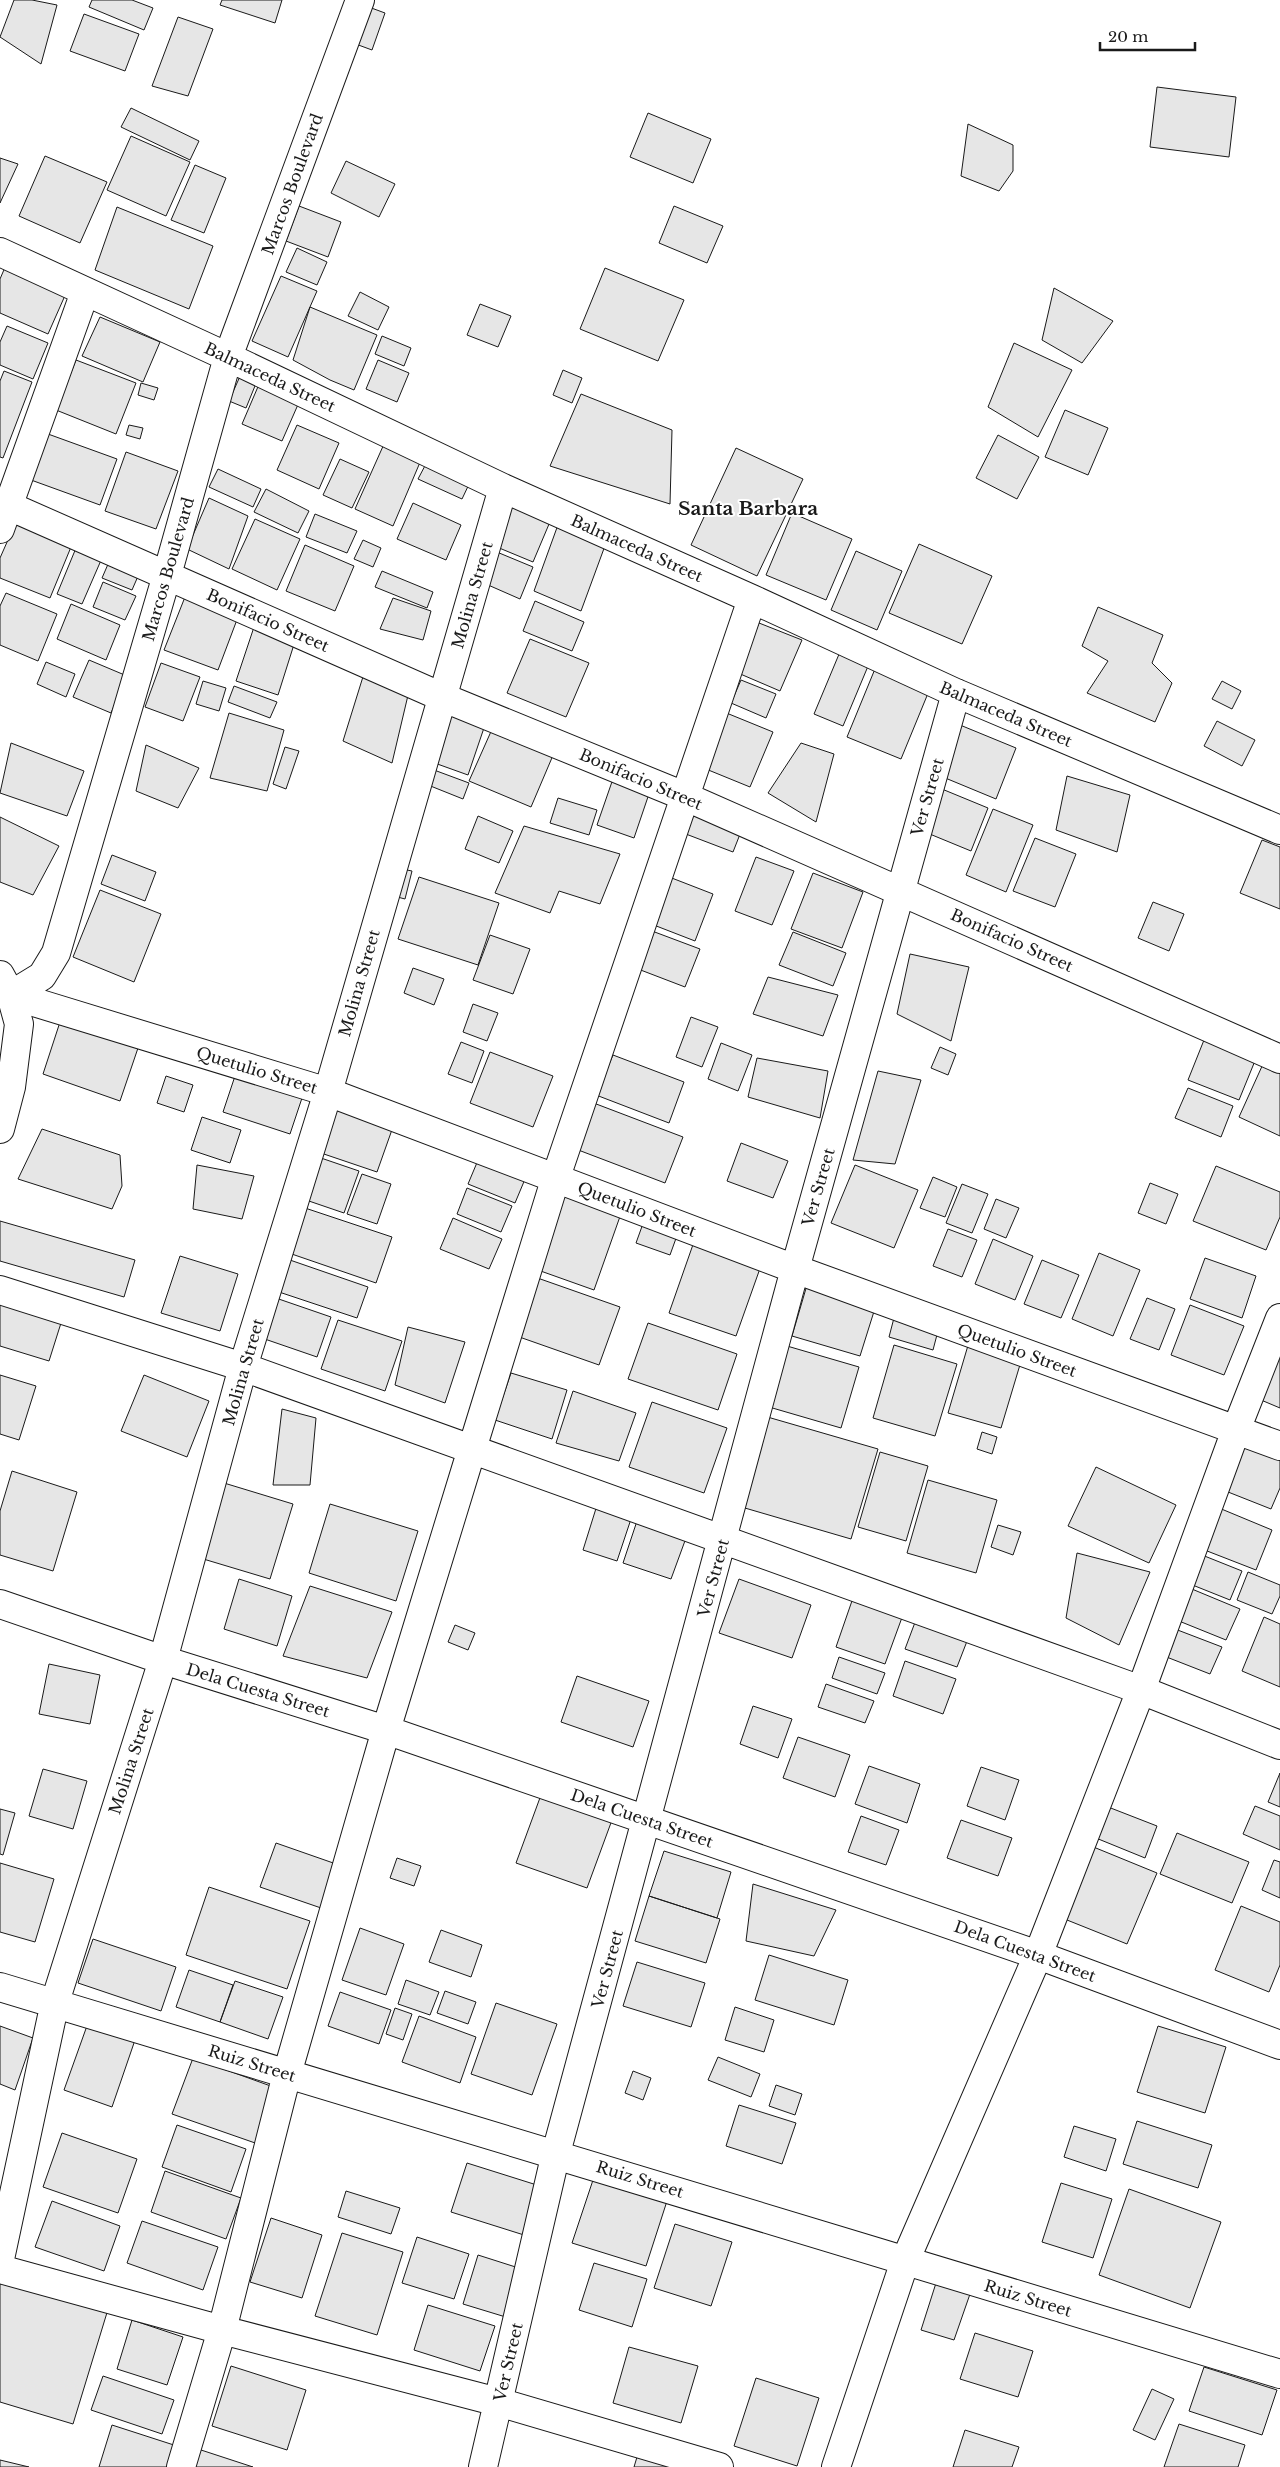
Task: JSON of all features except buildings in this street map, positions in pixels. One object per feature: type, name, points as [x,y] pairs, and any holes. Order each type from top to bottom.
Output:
[{"type":"street","name":"Marcos Boulevard","points":[[5,985],[42,976],[56,953],[168,574],[228,357],[360,0]]},
{"type":"street","name":"Balmaceda Street","points":[[0,252],[228,357],[503,488],[752,599],[956,693],[1280,830]]},
{"type":"street","points":[[3,513],[86,292]]},
{"type":"street","name":"Molina Street","points":[[0,2259],[55,2002],[163,1660],[243,1367],[328,1092],[503,488]]},
{"type":"street","name":"Bonifacio Street","points":[[3,513],[168,574],[442,697],[684,796],[1280,1059]]},
{"type":"street","points":[[181,2467],[222,2330],[287,2074],[386,1730],[556,1177],[752,599]]},
{"type":"street","name":"Ver Street","points":[[483,2467],[556,2153],[724,1539],[795,1269],[956,693]]},
{"type":"street","points":[[0,1129],[10,1087],[19,1024],[5,985]]},
{"type":"street","name":"Quetulio Street","points":[[5,985],[328,1092],[795,1269],[1280,1446]]},
{"type":"street","points":[[0,1290],[243,1367],[1141,1690],[1280,1745]]},
{"type":"street","points":[[836,2467],[905,2261],[1038,1955],[1141,1690],[1236,1430],[1280,1318]]},
{"type":"street","name":"Dela Cuesta Street","points":[[0,1604],[163,1660],[386,1730],[648,1820],[1038,1955],[1280,2045]]},
{"type":"street","name":"Ruiz Street","points":[[0,1987],[556,2153],[1280,2374]]},
{"type":"street","points":[[0,2269],[222,2330],[498,2402],[719,2467]]},
{"type":"district","name":"Santa Barbara","points":[[748,508]]}]
